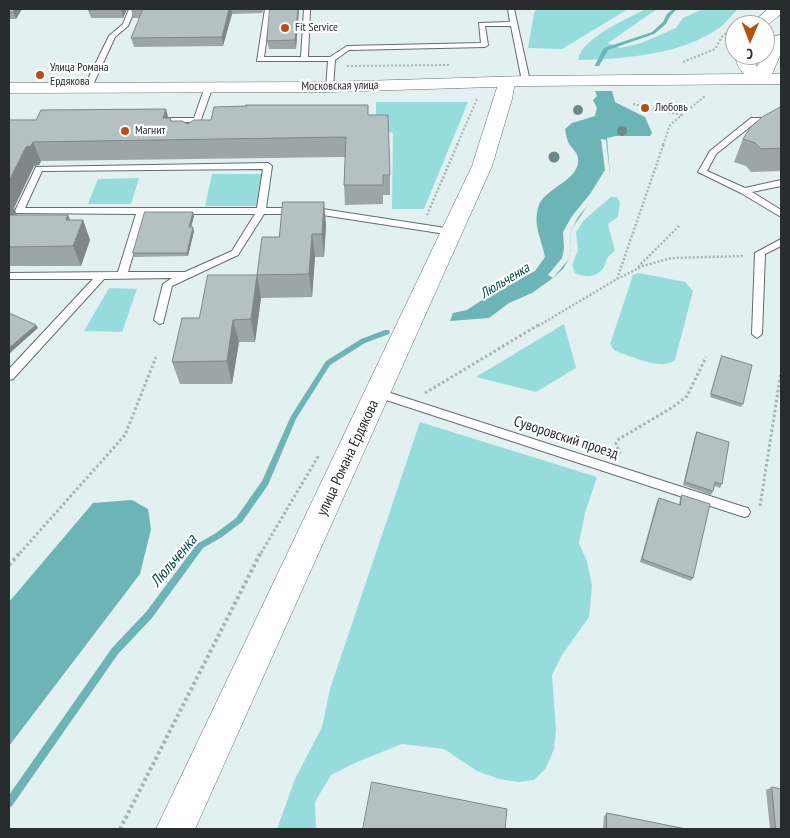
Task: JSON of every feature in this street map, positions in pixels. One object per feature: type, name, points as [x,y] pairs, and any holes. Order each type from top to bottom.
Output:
[{"type":"main road","points":[[760,68],[781,40]]},
{"type":"main road","name":"Московская улица","points":[[9,88],[330,87],[516,82],[760,68],[781,80]]},
{"type":"main road","name":"улица Романа Ердякова","points":[[175,829],[482,166],[503,100],[516,82]]},
{"type":"lane","points":[[88,87],[112,36],[126,25],[132,9]]},
{"type":"lane","points":[[268,9],[260,59],[304,59],[332,63]]},
{"type":"lane","points":[[304,59],[307,9]]},
{"type":"lane","points":[[511,9],[514,24],[516,82]]},
{"type":"lane","points":[[330,87],[332,63],[347,48],[484,46],[481,24],[514,24]]},
{"type":"lane","points":[[193,133],[209,86]]},
{"type":"lane","points":[[147,120],[196,120]]},
{"type":"lane","points":[[781,120],[754,120],[713,153],[702,172],[744,191],[781,214]]},
{"type":"lane","points":[[159,320],[168,284],[189,276],[235,253],[261,211],[268,166],[39,169],[19,211],[142,210],[261,211],[316,211],[452,232]]},
{"type":"lane","points":[[744,191],[781,183]]},
{"type":"lane","points":[[122,275],[142,210]]},
{"type":"lane","points":[[757,334],[760,253],[781,242]]},
{"type":"lane","points":[[9,376],[102,275]]},
{"type":"lane","points":[[9,276],[189,276]]},
{"type":"lane","name":"Суворовский проезд","points":[[378,393],[744,512]]},
{"type":"path","points":[[674,72],[715,49],[725,34]]},
{"type":"path","points":[[332,63],[458,64]]},
{"type":"path","points":[[617,279],[670,125],[707,94]]},
{"type":"path","points":[[422,227],[477,99],[469,99]]},
{"type":"path","points":[[644,107],[649,99]]},
{"type":"path","points":[[633,104],[682,115]]},
{"type":"path","points":[[638,267],[680,225]]},
{"type":"path","points":[[409,402],[638,267],[672,258],[733,258],[760,253]]},
{"type":"path","points":[[9,565],[125,435],[156,357]]},
{"type":"path","points":[[633,476],[616,449],[616,442],[631,431],[673,407],[687,396],[706,357]]},
{"type":"path","points":[[744,512],[754,514],[759,510],[781,372]]},
{"type":"path","points":[[120,829],[271,534],[322,451]]},
{"type":"shaded area","points":[[537,9],[628,9],[562,49],[528,48],[534,13]]},
{"type":"shaded area","points":[[646,9],[657,9],[608,43],[620,48],[641,43],[676,28],[683,18],[703,9],[738,9],[732,15],[725,15],[725,23],[719,28],[704,37],[670,50],[633,57],[578,60],[581,52],[596,36]]},
{"type":"shaded area","points":[[595,91],[612,91],[615,102],[645,117],[652,133],[650,136],[616,136],[607,138],[610,173],[570,233],[571,248],[569,259],[563,269],[532,293],[509,303],[489,318],[450,321],[453,313],[467,310],[491,294],[535,271],[545,257],[537,227],[538,208],[541,201],[568,178],[578,165],[578,157],[569,144],[565,129],[572,123],[595,116],[597,108],[593,100],[597,96]]},
{"type":"shaded area","points":[[376,102],[468,102],[424,209],[392,209],[393,133],[376,128]]},
{"type":"shaded area","points":[[212,174],[264,174],[259,206],[205,206]]},
{"type":"shaded area","points":[[139,178],[131,204],[88,204],[98,179]]},
{"type":"shaded area","points":[[611,197],[617,197],[620,202],[618,217],[608,224],[615,251],[608,257],[604,267],[598,273],[591,276],[583,276],[575,273],[572,265],[578,250],[576,232],[584,220]]},
{"type":"shaded area","points":[[639,273],[685,282],[693,291],[675,360],[669,363],[655,364],[640,360],[614,350],[610,344],[633,275]]},
{"type":"shaded area","points":[[109,288],[137,289],[122,332],[84,331]]},
{"type":"shaded area","points":[[564,324],[576,368],[536,392],[476,377]]},
{"type":"shaded area","points":[[420,422],[597,477],[585,513],[579,543],[587,561],[592,586],[589,617],[562,655],[552,675],[556,730],[554,749],[546,768],[534,780],[518,782],[499,779],[477,771],[444,749],[402,744],[357,762],[331,775],[315,802],[316,829],[277,829],[295,779],[322,727],[330,689]]},
{"type":"shaded area","points":[[132,500],[148,509],[151,529],[140,574],[9,746],[9,602],[93,503]]},
{"type":"pier","points":[[601,139],[606,140],[610,173],[595,197],[578,217],[570,233],[571,248],[569,259],[553,278],[548,275],[562,258],[564,248],[563,232],[572,216],[590,194],[605,170]]},
{"type":"building","points":[[89,9],[121,9],[88,10]]},
{"type":"building","points":[[143,9],[229,9],[222,37],[131,38]]},
{"type":"building","points":[[270,9],[298,9],[295,40],[267,41]]},
{"type":"building","points":[[246,105],[368,105],[368,115],[388,115],[390,175],[383,175],[383,185],[344,185],[346,137],[33,142],[31,146],[26,147],[9,181],[9,120],[36,120],[41,110],[166,109],[163,118],[171,118],[170,121],[182,121],[188,124],[194,120],[211,120],[214,107]]},
{"type":"building","points":[[781,107],[781,148],[761,149],[755,143],[743,139],[750,128],[762,117]]},
{"type":"building","points":[[283,202],[324,202],[322,234],[312,234],[309,274],[257,275],[262,237],[279,237]]},
{"type":"building","points":[[145,212],[193,212],[189,227],[193,227],[187,253],[133,253]]},
{"type":"building","points":[[9,215],[68,215],[66,220],[83,220],[73,246],[9,247]]},
{"type":"building","points":[[208,275],[257,275],[251,319],[233,320],[227,361],[172,362],[182,318],[199,318]]},
{"type":"building","points":[[9,313],[36,325],[9,348]]},
{"type":"building","points":[[722,356],[752,365],[743,404],[711,394]]},
{"type":"building","points":[[697,432],[729,442],[722,484],[715,482],[713,491],[685,482]]},
{"type":"building","points":[[682,495],[710,504],[693,578],[642,559],[659,498],[680,505]]},
{"type":"building","points":[[372,782],[507,809],[505,829],[363,829]]},
{"type":"building","points":[[772,787],[781,789],[781,829],[776,829]]},
{"type":"building","points":[[607,813],[686,829],[607,829]]},
{"type":"waterway","name":"Люльченка","points":[[597,65],[606,49],[653,33],[665,23],[668,15],[675,9]]},
{"type":"waterway","name":"Люльченка","points":[[9,803],[115,651],[149,615],[200,546],[239,520],[265,483],[293,418],[328,363],[363,341],[387,332]]},
{"type":"place","name":"Fit Service","points":[[285,28]]},
{"type":"place","name":"Улица Романа Ердякова","points":[[40,75]]},
{"type":"place","name":"Любовь","points":[[645,108]]},
{"type":"place","name":"Магнит","points":[[125,131]]}]
